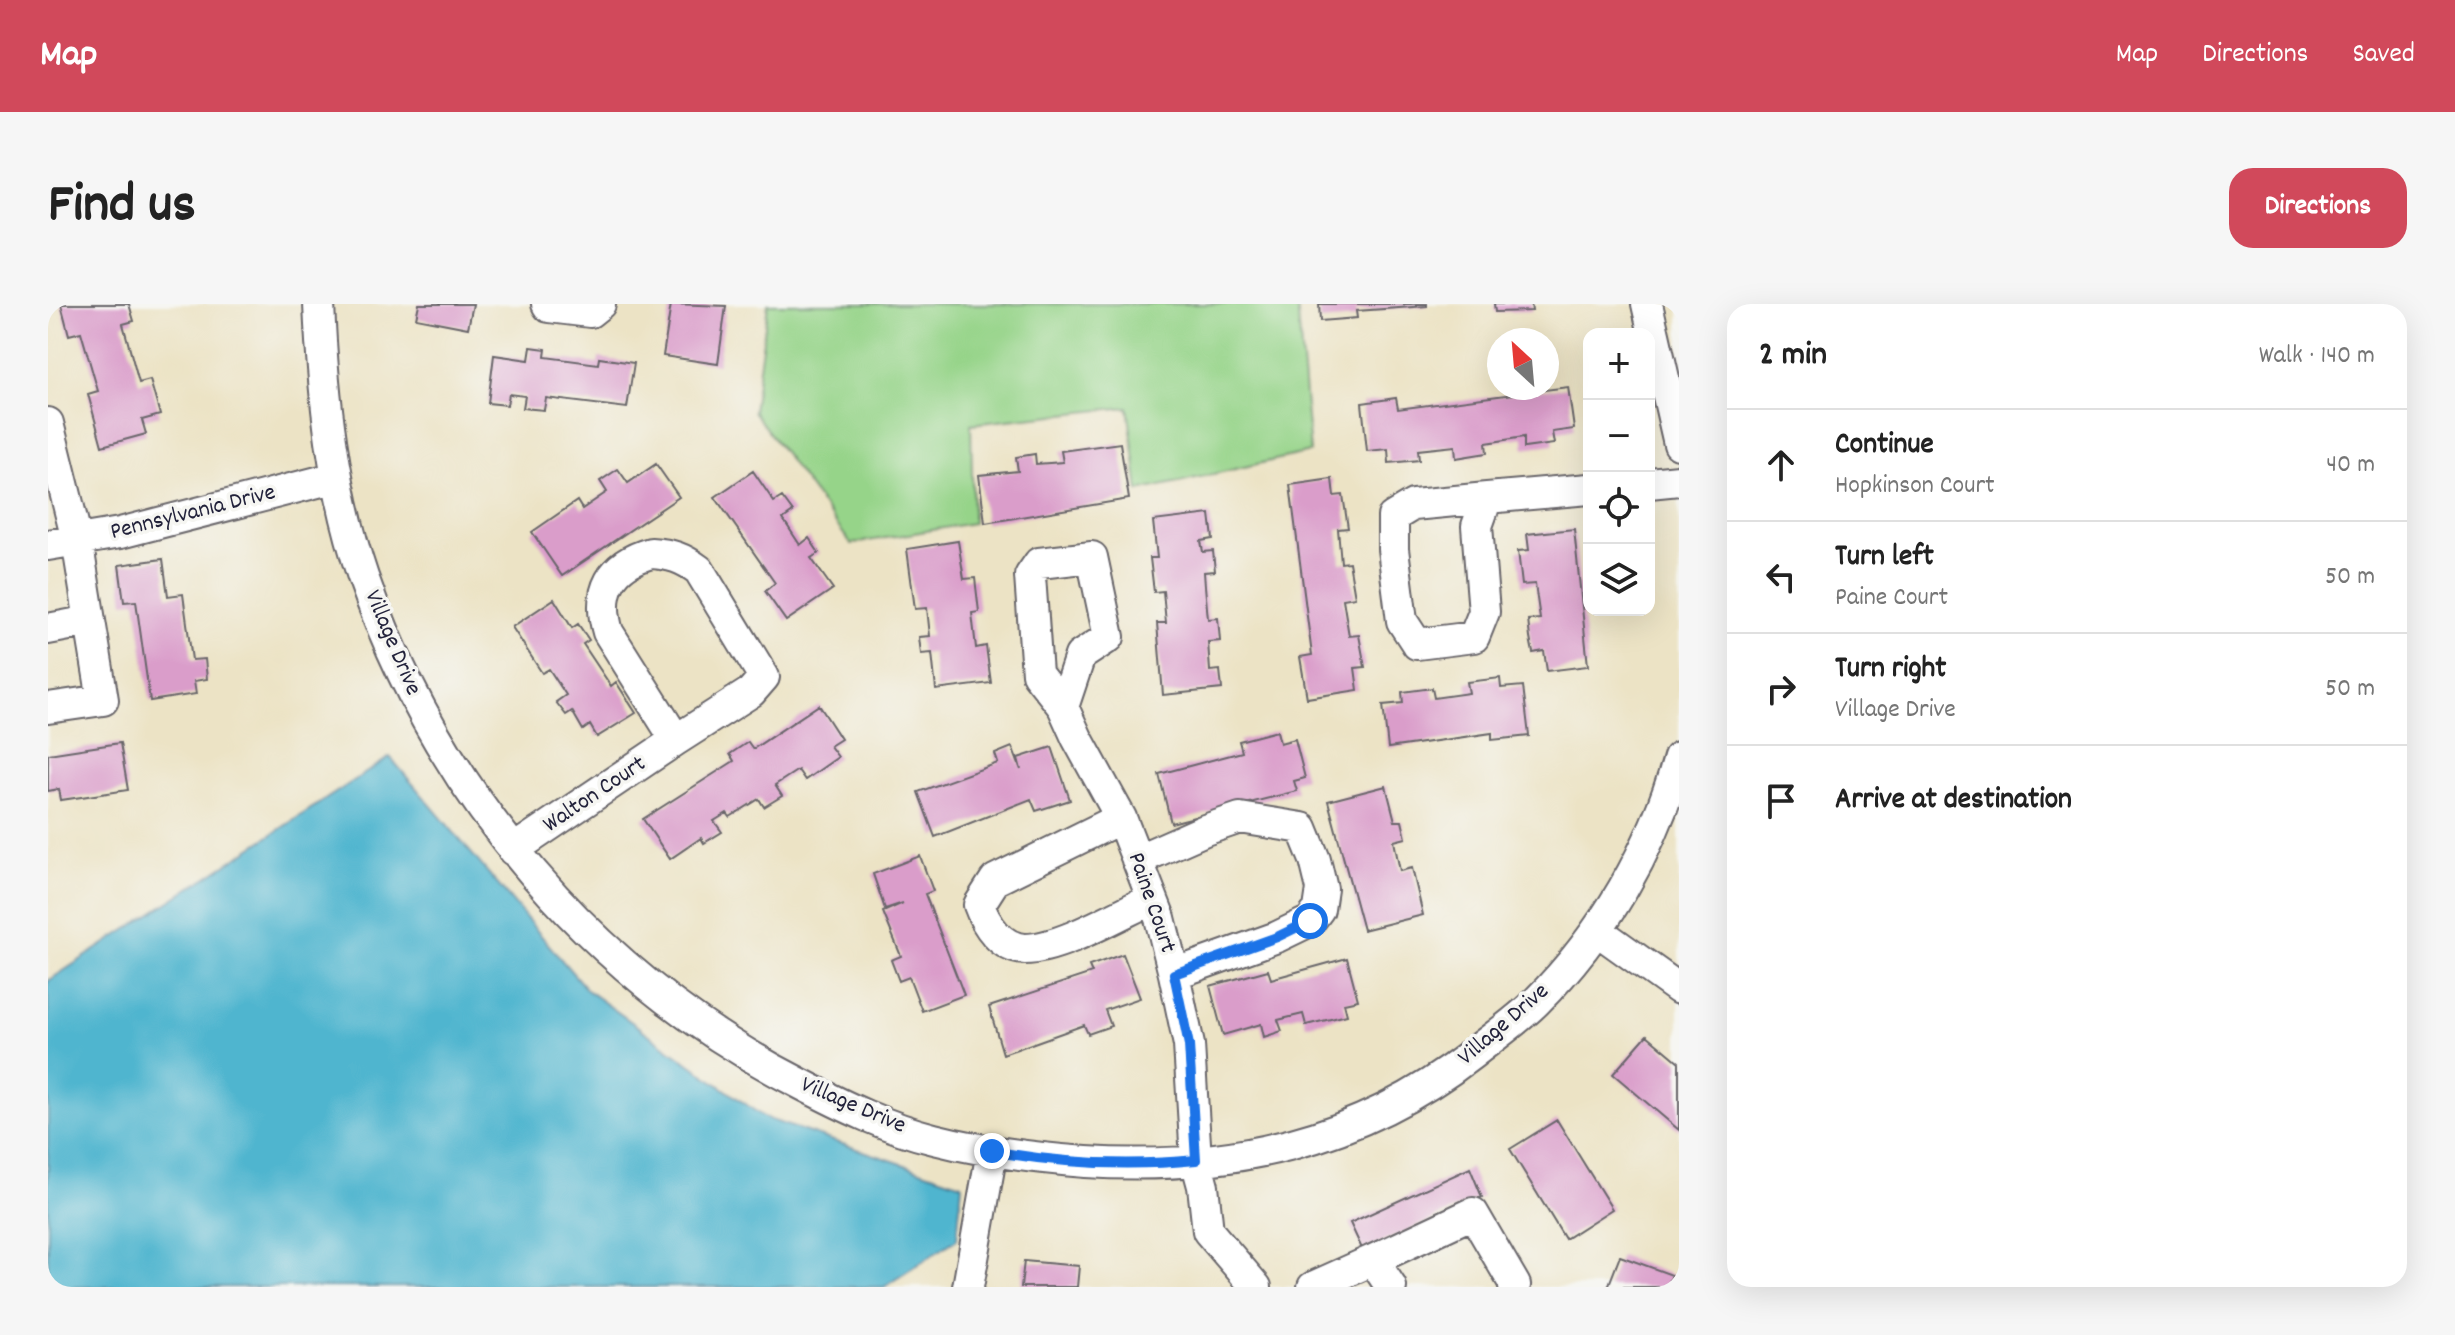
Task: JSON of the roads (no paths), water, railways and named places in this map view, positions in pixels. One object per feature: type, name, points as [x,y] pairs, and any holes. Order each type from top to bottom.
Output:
[{"type":"street","name":"Village Drive","points":[[319,304],[323,393],[337,477],[362,573],[396,659],[438,742],[488,819],[547,891],[612,956],[684,1014],[762,1064],[844,1106],[930,1139],[1028,1158],[1157,1164],[1288,1147],[1397,1103],[1445,1075],[1532,1006],[1598,931],[1657,823],[1679,757]]},
{"type":"street","points":[[547,304],[549,307],[590,312],[600,304]]},
{"type":"street","points":[[1647,304],[1679,444]]},
{"type":"street","points":[[48,425],[63,543],[90,621],[103,700],[48,708]]},
{"type":"street","name":"Pennsylvania Drive","points":[[63,543],[120,533],[337,477]]},
{"type":"street","points":[[1655,482],[1679,480]]},
{"type":"street","points":[[1487,498],[1477,526],[1484,612],[1474,637],[1417,644],[1402,621],[1393,549],[1393,517],[1413,505],[1487,498],[1583,490]]},
{"type":"street","name":"Walton Court","points":[[513,850],[751,692],[764,677],[699,570],[685,559],[651,553],[635,558],[620,568],[609,582],[603,615],[608,632],[676,740]]},
{"type":"street","name":"Paine Court","points":[[1063,707],[1080,656],[1109,637],[1092,557],[1039,563],[1030,576],[1037,674],[1063,707],[1121,818],[1152,899],[1174,974],[1189,1045],[1196,1160],[1203,1186],[1208,1231],[1256,1287]]},
{"type":"street","points":[[48,629],[90,621]]},
{"type":"street","points":[[1121,818],[995,880],[979,905],[986,924],[1001,940],[1023,949],[1056,943],[1152,899]]},
{"type":"street","points":[[1137,860],[1240,818],[1302,828],[1315,860],[1322,889],[1319,909],[1310,921],[1277,937],[1174,974]]},
{"type":"street","points":[[1598,931],[1679,989]]},
{"type":"street","points":[[968,1287],[992,1151]]},
{"type":"street","points":[[1313,1287],[1473,1213],[1514,1287]]},
{"type":"street","points":[[1373,1260],[1391,1287]]},
{"type":"water","points":[[390,757],[587,990],[765,1118],[962,1184],[957,1239],[884,1287],[48,1287],[48,981]]}]
